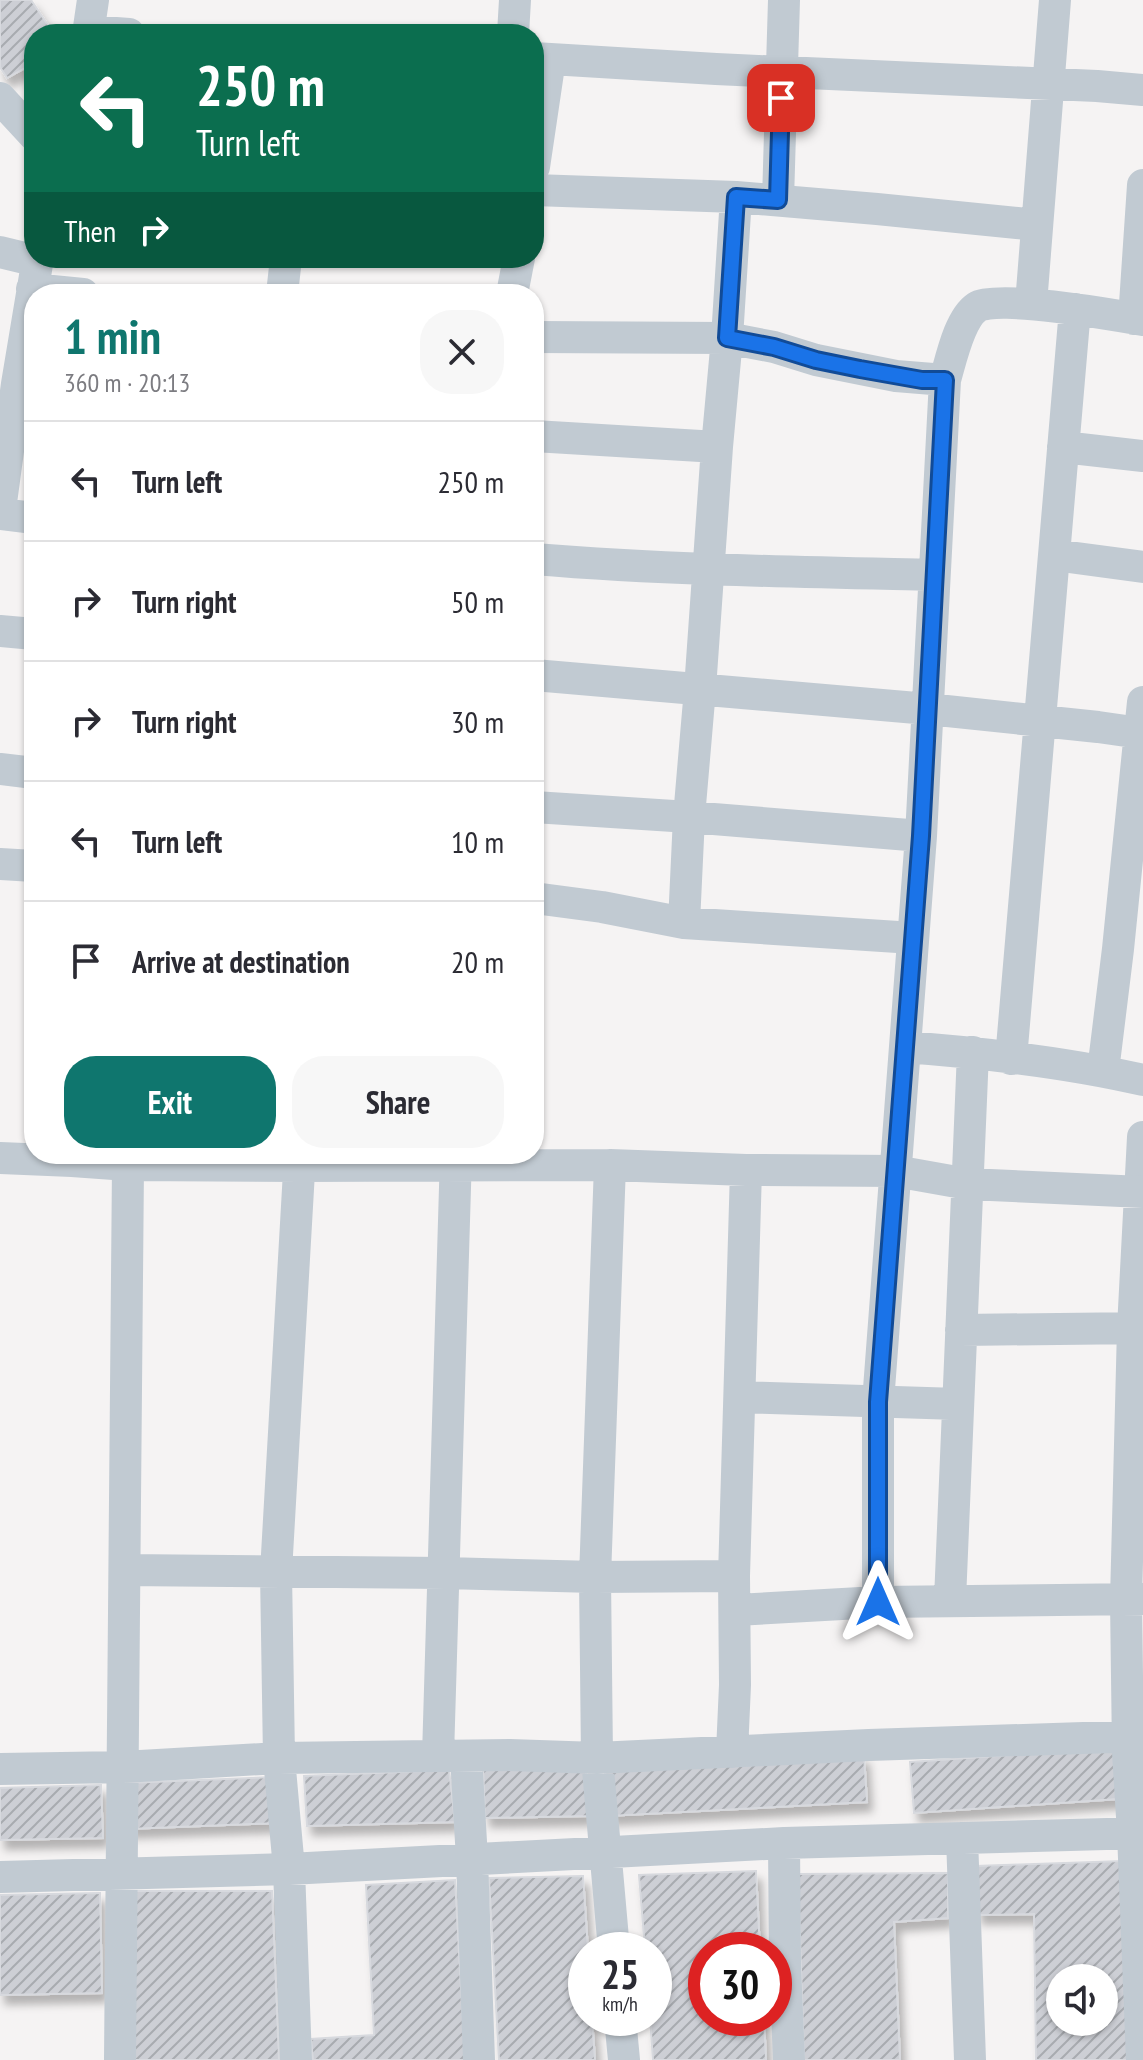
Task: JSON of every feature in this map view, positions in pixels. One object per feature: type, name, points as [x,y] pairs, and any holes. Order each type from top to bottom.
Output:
[{"type":"street","points":[[514,24],[515,0]]},
{"type":"street","points":[[778,200],[784,0]]},
{"type":"street","points":[[1031,304],[1055,0]]},
{"type":"street","points":[[544,59],[1143,90]]},
{"type":"street","points":[[0,98],[24,124]]},
{"type":"street","points":[[878,1602],[878,1402],[921,836],[945,380],[962,329],[975,307],[986,303],[1031,304],[1139,319],[1143,185]]},
{"type":"street","points":[[544,190],[736,197],[1037,225]]},
{"type":"street","points":[[684,923],[689,817],[736,197]]},
{"type":"street","points":[[0,252],[24,263]]},
{"type":"street","points":[[36,269],[64,284]]},
{"type":"street","points":[[1011,1059],[1075,309]]},
{"type":"street","points":[[544,337],[727,338],[884,374],[945,380]]},
{"type":"street","points":[[24,395],[0,512],[24,516]]},
{"type":"street","points":[[544,437],[717,447]]},
{"type":"street","points":[[1063,447],[1143,456]]},
{"type":"street","points":[[1054,555],[1143,567]]},
{"type":"street","points":[[544,560],[615,566],[934,575]]},
{"type":"street","points":[[0,631],[24,633]]},
{"type":"street","points":[[544,676],[928,709],[1140,733]]},
{"type":"street","points":[[1103,1071],[1130,951],[1143,702]]},
{"type":"street","points":[[0,769],[24,772]]},
{"type":"street","points":[[544,808],[921,836]]},
{"type":"street","points":[[0,864],[24,865]]},
{"type":"street","points":[[544,899],[684,923],[913,938]]},
{"type":"street","points":[[905,1047],[973,1052],[1143,1080]]},
{"type":"street","points":[[950,1600],[973,1052]]},
{"type":"street","points":[[1142,2060],[1135,1600],[1143,1137]]},
{"type":"street","points":[[0,1158],[24,1159]]},
{"type":"street","points":[[544,1162],[746,1170],[895,1171],[968,1184],[1142,1192]]},
{"type":"street","points":[[110,1164],[162,1164]]},
{"type":"street","points":[[296,2060],[289,1869],[279,1758],[276,1572],[300,1164]]},
{"type":"street","points":[[456,1164],[445,1573],[452,1756],[472,1859],[479,2060]]},
{"type":"street","points":[[120,2060],[128,1165]]},
{"type":"street","points":[[610,1165],[595,1577],[597,1758],[612,1932]]},
{"type":"street","points":[[732,1752],[746,1170]]},
{"type":"street","points":[[961,1330],[1138,1328]]},
{"type":"street","points":[[740,1397],[958,1404]]},
{"type":"street","points":[[125,1570],[734,1576]]},
{"type":"street","points":[[736,1610],[950,1600],[1135,1600]]},
{"type":"street","points":[[0,1769],[123,1767],[279,1758],[510,1755],[597,1758],[1135,1737]]},
{"type":"street","points":[[0,1877],[289,1869],[784,1843],[1138,1833]]},
{"type":"street","points":[[962,1838],[970,2060]]},
{"type":"street","points":[[784,1843],[789,2060]]},
{"type":"street","points":[[622,2036],[624,2060]]},
{"type":"building","points":[[0,0],[31,0],[47,24],[24,24],[24,69],[7,78],[0,67]]},
{"type":"building","points":[[1115,1748],[1118,1799],[914,1813],[910,1762]]},
{"type":"building","points":[[864,1755],[867,1802],[608,1816],[605,1770]]},
{"type":"building","points":[[483,1766],[586,1766],[588,1816],[485,1818]]},
{"type":"building","points":[[449,1770],[455,1822],[307,1826],[304,1776]]},
{"type":"building","points":[[275,1777],[279,1823],[127,1829],[127,1783]]},
{"type":"building","points":[[101,1785],[103,1838],[0,1840],[0,1788]]},
{"type":"building","points":[[1123,1861],[1129,2060],[1036,2060],[1034,1914],[977,1915],[976,1866]]},
{"type":"building","points":[[756,1871],[759,1932],[688,1932],[688,2036],[765,2036],[766,2060],[653,2060],[651,2036],[672,2036],[672,1932],[644,1932],[639,1875]]},
{"type":"building","points":[[948,1873],[948,1918],[894,1922],[900,2060],[804,2060],[798,1874]]},
{"type":"building","points":[[583,1876],[587,1932],[568,1932],[568,2036],[593,2036],[595,2060],[499,2060],[489,1878]]},
{"type":"building","points":[[455,1880],[465,2060],[313,2060],[311,2039],[374,2035],[366,1885]]},
{"type":"building","points":[[126,1891],[272,1891],[279,2060],[133,2060]]},
{"type":"building","points":[[100,1893],[102,1993],[0,1995],[0,1895]]},
{"type":"route","points":[[781,98],[778,200],[736,197],[727,338],[896,376],[945,380],[921,836],[878,1402],[878,1602]]}]
